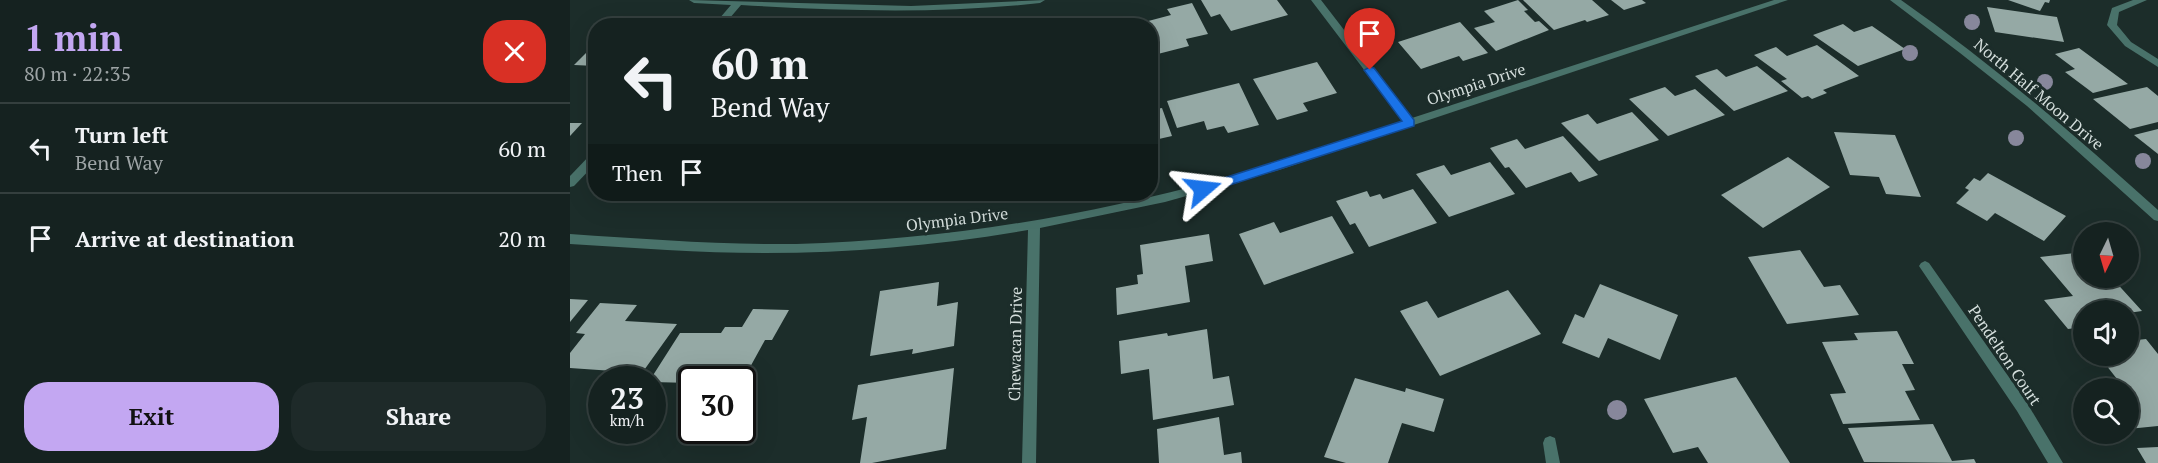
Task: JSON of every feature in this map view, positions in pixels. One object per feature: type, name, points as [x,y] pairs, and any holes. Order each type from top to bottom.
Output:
[{"type":"street","points":[[694,0],[890,9],[951,8],[1040,0]]},
{"type":"street","points":[[1316,0],[1410,123]]},
{"type":"street","name":"Olympia Drive","points":[[1158,200],[1203,189],[1410,123],[1783,0]]},
{"type":"street","name":"North Half Moon Drive","points":[[1895,0],[1994,73],[2078,143],[2158,217]]},
{"type":"street","points":[[2142,0],[2115,10],[2112,25],[2128,44],[2158,64]]},
{"type":"street","points":[[724,18],[740,1]]},
{"type":"street","points":[[570,183],[588,164]]},
{"type":"street","name":"Olympia Drive","points":[[570,239],[725,248],[827,248],[910,242],[1034,226],[1155,201]]},
{"type":"street","name":"Chewacan Drive","points":[[1029,463],[1034,226]]},
{"type":"street","name":"Pendelton Court","points":[[1925,266],[2022,407],[2056,463]]},
{"type":"street","points":[[1550,443],[1553,463]]},
{"type":"building","points":[[1201,0],[1277,0],[1288,15],[1231,31],[1220,14],[1211,17]]},
{"type":"building","points":[[1518,0],[1528,10],[1524,11],[1535,22],[1539,21],[1549,30],[1496,51],[1474,28],[1495,22],[1484,11]]},
{"type":"building","points":[[1523,0],[1592,0],[1609,15],[1554,30]]},
{"type":"building","points":[[1611,0],[1642,0],[1646,3],[1624,10]]},
{"type":"building","points":[[2008,0],[2050,0],[2049,3],[2045,2],[2040,11]]},
{"type":"building","points":[[1192,3],[1208,34],[1186,39],[1189,46],[1158,54],[1158,18],[1171,15],[1167,9]]},
{"type":"building","points":[[1987,7],[2057,17],[2064,42],[1995,32]]},
{"type":"building","points":[[1460,22],[1488,53],[1463,61],[1459,56],[1421,69],[1398,42]]},
{"type":"building","points":[[1843,24],[1854,32],[1872,26],[1905,49],[1858,66],[1813,35]]},
{"type":"building","points":[[1817,45],[1859,76],[1823,90],[1827,93],[1812,99],[1808,96],[1802,98],[1781,81],[1787,79],[1754,55],[1776,47],[1787,56]]},
{"type":"building","points":[[2079,48],[2128,84],[2093,93],[2065,72],[2075,69],[2055,54]]},
{"type":"building","points":[[588,51],[588,66],[574,65]]},
{"type":"building","points":[[1317,62],[1337,93],[1303,103],[1308,111],[1277,120],[1253,79]]},
{"type":"building","points":[[1757,66],[1788,91],[1734,111],[1695,76],[1717,69],[1726,77]]},
{"type":"building","points":[[1239,83],[1259,125],[1228,133],[1224,126],[1207,130],[1204,121],[1177,128],[1167,101]]},
{"type":"building","points":[[1665,87],[1675,96],[1695,89],[1725,115],[1668,136],[1629,99]]},
{"type":"building","points":[[2147,87],[2158,96],[2158,122],[2130,129],[2093,99]]},
{"type":"building","points":[[1162,108],[1172,136],[1158,139],[1158,109]]},
{"type":"building","points":[[1632,112],[1659,140],[1599,161],[1561,123],[1588,114],[1597,124]]},
{"type":"building","points":[[570,123],[582,123],[570,136]]},
{"type":"building","points":[[2158,129],[2158,154],[2134,135]]},
{"type":"building","points":[[1834,132],[1895,135],[1921,197],[1886,194],[1879,177],[1850,175]]},
{"type":"building","points":[[1563,136],[1598,175],[1579,182],[1571,172],[1526,188],[1509,167],[1505,168],[1490,148],[1517,139],[1525,149]]},
{"type":"building","points":[[1788,157],[1830,187],[1763,228],[1721,195]]},
{"type":"building","points":[[1490,162],[1515,194],[1449,217],[1416,174],[1444,165],[1451,175]]},
{"type":"building","points":[[1988,173],[2066,216],[2044,241],[1995,213],[1987,221],[1956,203],[1969,190],[1965,188],[1974,178],[1980,181]]},
{"type":"building","points":[[1413,189],[1437,223],[1369,247],[1355,223],[1350,225],[1336,201],[1367,191],[1370,197],[1380,194],[1383,199]]},
{"type":"building","points":[[1332,216],[1354,253],[1264,285],[1239,234],[1274,222],[1280,233]]},
{"type":"building","points":[[1209,234],[1213,261],[1185,266],[1190,302],[1117,315],[1116,288],[1138,284],[1137,275],[1143,274],[1140,245]]},
{"type":"building","points":[[1800,250],[1824,287],[1840,285],[1859,315],[1787,324],[1748,257]]},
{"type":"building","points":[[2073,253],[2073,288],[2121,288],[2132,300],[2073,300],[2073,328],[2068,329],[2044,300],[2073,296],[2040,257]]},
{"type":"building","points":[[939,282],[937,306],[958,302],[954,346],[912,354],[913,349],[870,356],[880,291]]},
{"type":"building","points":[[1600,284],[1678,315],[1660,360],[1608,338],[1599,358],[1562,343],[1575,314],[1584,318]]},
{"type":"building","points":[[1508,290],[1541,334],[1440,376],[1400,311],[1427,301],[1438,318]]},
{"type":"building","points":[[570,299],[588,300],[570,322]]},
{"type":"building","points":[[600,303],[637,305],[625,321],[677,324],[647,366],[570,368],[570,353],[585,334],[576,333]]},
{"type":"building","points":[[753,309],[789,310],[772,340],[765,340],[751,366],[678,366],[678,383],[666,382],[666,366],[659,366],[680,333],[721,333],[725,327],[742,327]]},
{"type":"building","points":[[1207,329],[1213,379],[1229,376],[1234,405],[1153,420],[1149,369],[1121,374],[1119,341]]},
{"type":"building","points":[[1897,331],[1914,364],[1902,364],[1915,390],[1905,391],[1920,420],[1843,424],[1830,394],[1846,393],[1822,342],[1858,340],[1854,333]]},
{"type":"building","points":[[2146,339],[2158,354],[2158,426],[2139,428],[2139,378],[2116,378],[2107,366],[2139,366],[2139,340]]},
{"type":"building","points":[[954,368],[946,449],[872,463],[860,463],[867,417],[852,420],[858,385]]},
{"type":"building","points":[[1736,377],[1790,463],[1708,463],[1698,447],[1673,453],[1644,399]]},
{"type":"building","points":[[1355,378],[1405,392],[1406,388],[1444,399],[1434,432],[1402,423],[1388,463],[1346,463],[1324,457]]},
{"type":"building","points":[[1219,417],[1224,455],[1241,452],[1242,463],[1159,463],[1157,429]]},
{"type":"building","points":[[1933,424],[1952,461],[1974,459],[1976,463],[1864,462],[1848,428]]},
{"type":"building","points":[[2158,447],[2158,463],[2146,463],[2137,448]]},
{"type":"route","points":[[1203,189],[1410,123],[1370,70]]}]
